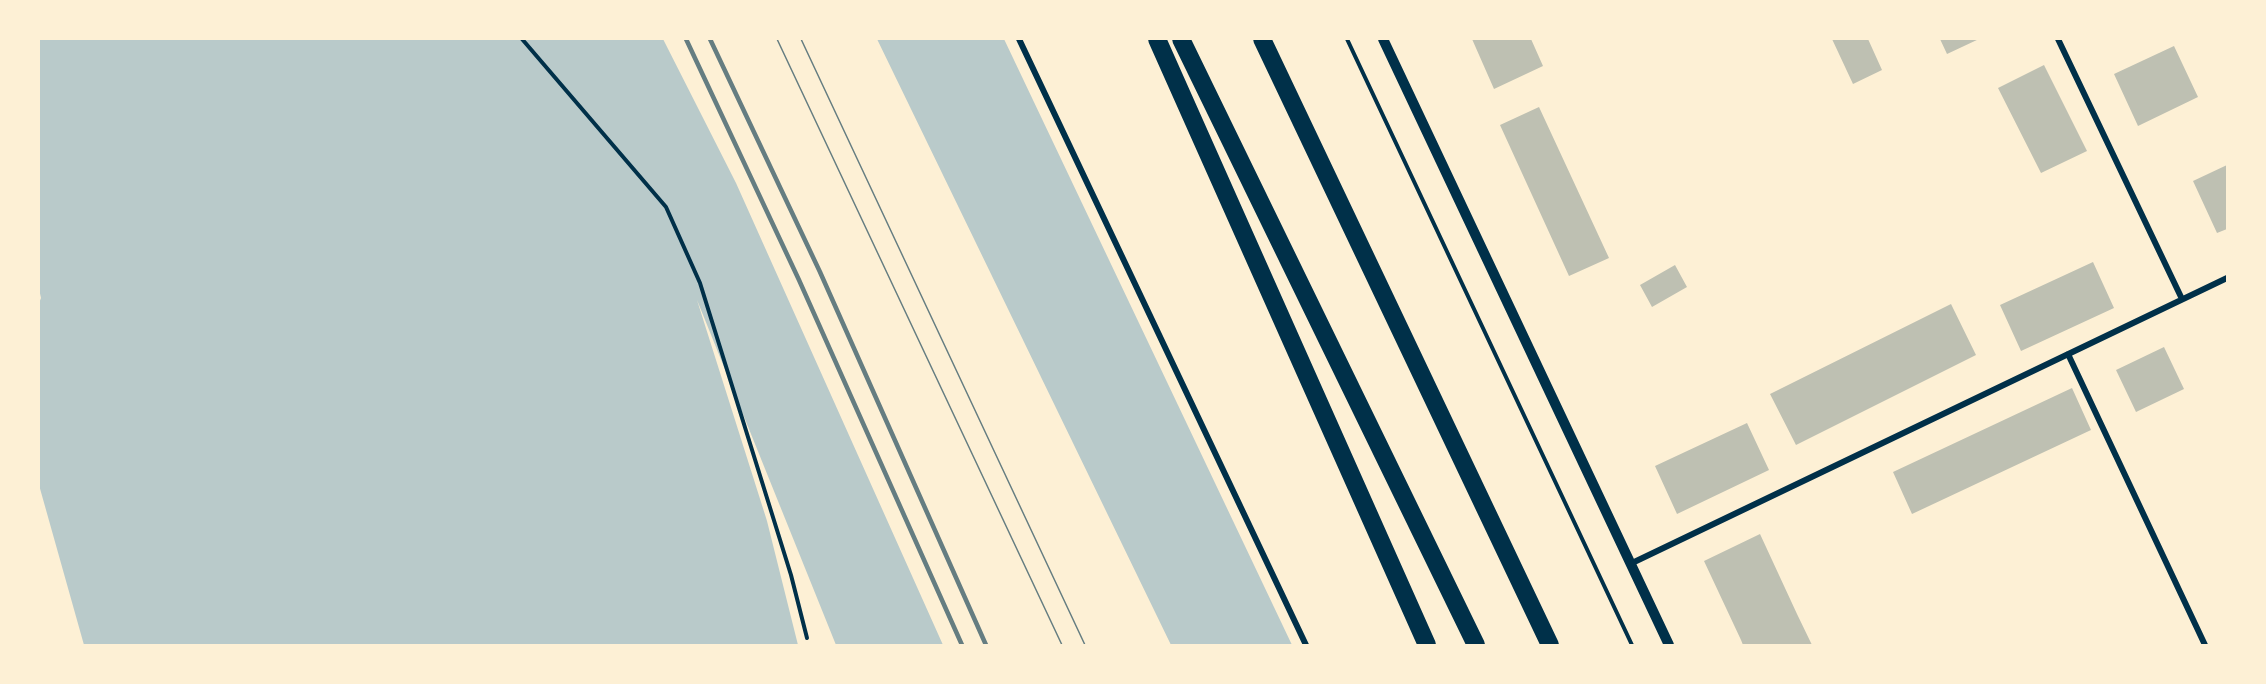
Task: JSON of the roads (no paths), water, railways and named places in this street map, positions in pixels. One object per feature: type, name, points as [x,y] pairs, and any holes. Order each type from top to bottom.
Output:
[{"type":"highway","points":[[1157,39],[1427,645]]},
{"type":"highway","points":[[1181,39],[1476,645]]},
{"type":"highway","points":[[1262,39],[1550,645]]},
{"type":"street","points":[[1019,39],[1306,645]]},
{"type":"street","points":[[1383,39],[1669,645]]},
{"type":"street","points":[[2058,39],[2182,299]]},
{"type":"street","points":[[1630,564],[2227,278]]},
{"type":"street","points":[[2068,354],[2205,645]]},
{"type":"tram line","points":[[777,39],[1062,645]]},
{"type":"tram line","points":[[801,39],[1085,645]]},
{"type":"railway","points":[[686,39],[799,280],[962,645]]},
{"type":"railway","points":[[710,39],[820,272],[986,645]]}]
